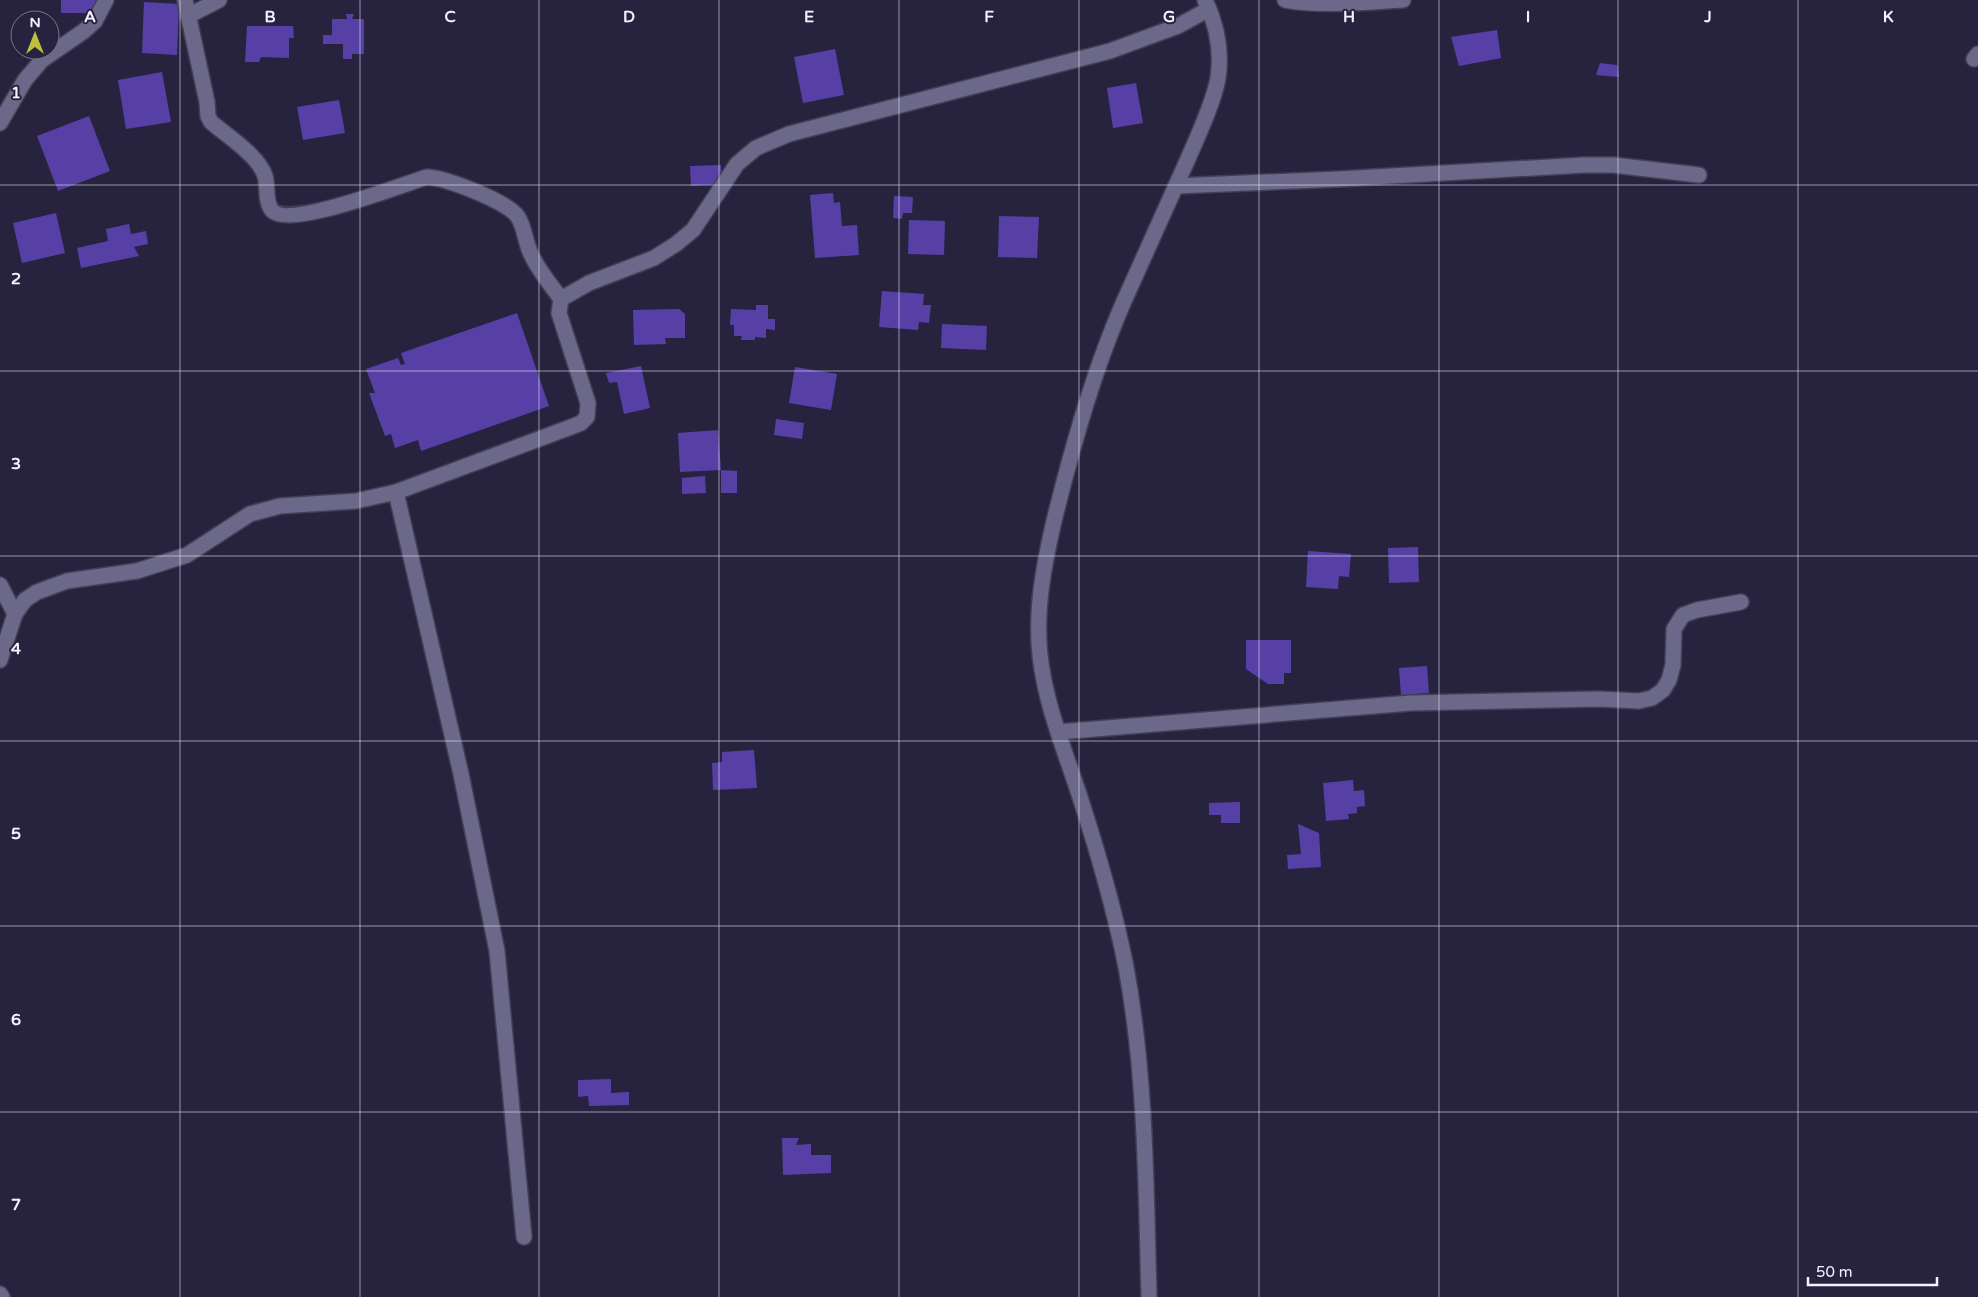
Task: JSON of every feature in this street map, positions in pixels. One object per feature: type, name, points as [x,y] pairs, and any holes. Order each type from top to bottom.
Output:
[{"type":"street","points":[[0,123],[25,80],[42,60],[84,31],[95,21],[106,0]]},
{"type":"street","points":[[0,660],[15,614],[24,600],[37,592],[67,581],[137,571],[187,555],[250,514],[280,506],[356,501],[396,492],[571,428],[581,424],[587,417],[588,403],[559,313],[561,299],[531,254],[522,223],[517,215],[503,205],[482,195],[438,177],[427,177],[364,199],[292,216],[278,216],[271,210],[264,174],[258,164],[211,122],[208,116],[207,102],[184,0]]},
{"type":"street","points":[[188,16],[219,0]]},
{"type":"street","points":[[1285,0],[1336,3],[1403,0]]},
{"type":"street","points":[[561,299],[589,283],[654,258],[676,244],[693,230],[737,164],[756,148],[789,134],[1110,51],[1178,26],[1206,2],[1215,26],[1220,56],[1217,82],[1198,137],[1127,293],[1101,360],[1074,446],[1054,522],[1039,614],[1041,663],[1048,705],[1098,856],[1126,967],[1136,1034],[1145,1156],[1149,1297]]},
{"type":"street","points":[[1176,186],[1584,165],[1613,165],[1699,175]]},
{"type":"street","points":[[396,492],[461,774],[497,951],[524,1238]]},
{"type":"street","points":[[0,585],[15,614]]},
{"type":"street","points":[[1058,732],[1411,703],[1599,699],[1639,701],[1652,698],[1663,690],[1669,680],[1673,665],[1674,629],[1683,615],[1697,610],[1741,602]]},
{"type":"building","points":[[61,0],[108,0],[108,13],[61,13]]},
{"type":"building","points":[[144,2],[179,4],[177,55],[142,53]]},
{"type":"building","points":[[346,14],[354,14],[352,19],[364,19],[364,54],[352,54],[352,59],[343,59],[343,44],[323,44],[323,35],[332,35],[332,19],[347,19]]},
{"type":"building","points":[[247,26],[293,26],[294,38],[289,38],[289,58],[261,57],[259,62],[245,62]]},
{"type":"building","points":[[1497,30],[1501,58],[1459,66],[1451,37]]},
{"type":"building","points":[[835,49],[844,95],[803,103],[794,57]]},
{"type":"building","points":[[1600,63],[1617,65],[1619,77],[1596,75]]},
{"type":"building","points":[[162,72],[171,122],[126,129],[118,80]]},
{"type":"building","points":[[1136,83],[1143,123],[1113,128],[1107,88]]},
{"type":"building","points":[[339,100],[345,133],[303,140],[297,107]]},
{"type":"building","points":[[89,116],[110,171],[58,191],[37,136]]},
{"type":"building","points":[[721,165],[722,184],[691,186],[690,166]]},
{"type":"building","points":[[833,193],[834,203],[840,202],[842,226],[857,225],[859,255],[815,258],[810,195]]},
{"type":"building","points":[[894,196],[913,197],[912,213],[903,213],[902,219],[893,218]]},
{"type":"building","points":[[56,213],[65,253],[22,263],[13,223]]},
{"type":"building","points":[[999,216],[1039,217],[1037,258],[998,257]]},
{"type":"building","points":[[909,220],[945,221],[944,255],[908,254]]},
{"type":"building","points":[[129,224],[131,234],[146,231],[148,244],[134,247],[139,256],[81,268],[77,248],[108,241],[106,229]]},
{"type":"building","points":[[882,291],[924,294],[923,305],[931,305],[929,323],[919,322],[918,330],[879,327]]},
{"type":"building","points":[[756,305],[768,305],[768,319],[775,319],[775,330],[766,329],[766,338],[755,337],[755,340],[741,340],[742,336],[734,336],[734,325],[730,325],[731,309],[756,310]]},
{"type":"building","points":[[679,309],[685,314],[685,338],[665,338],[666,344],[634,345],[633,310]]},
{"type":"building","points":[[517,313],[549,406],[421,451],[418,440],[395,448],[391,434],[385,436],[369,393],[375,393],[366,369],[398,358],[401,365],[405,364],[401,353]]},
{"type":"building","points":[[942,324],[987,326],[986,350],[941,348]]},
{"type":"building","points":[[641,366],[650,408],[624,414],[617,382],[609,383],[606,373]]},
{"type":"building","points":[[795,367],[837,374],[831,410],[789,403]]},
{"type":"building","points":[[776,419],[804,423],[802,439],[774,435]]},
{"type":"building","points":[[718,430],[721,470],[680,472],[678,433]]},
{"type":"building","points":[[721,470],[737,471],[737,493],[721,493]]},
{"type":"building","points":[[705,476],[706,493],[682,494],[682,478]]},
{"type":"building","points":[[1418,547],[1419,582],[1389,583],[1388,548]]},
{"type":"building","points":[[1308,551],[1351,554],[1349,577],[1339,576],[1338,589],[1306,587]]},
{"type":"building","points":[[1246,640],[1291,640],[1291,673],[1284,673],[1284,684],[1268,684],[1246,669]]},
{"type":"building","points":[[1427,666],[1429,693],[1401,695],[1399,668]]},
{"type":"building","points":[[754,750],[757,788],[713,790],[712,763],[722,762],[722,752]]},
{"type":"building","points":[[1353,780],[1354,791],[1364,790],[1365,806],[1357,807],[1357,813],[1348,814],[1349,819],[1326,821],[1323,783]]},
{"type":"building","points":[[1240,802],[1240,823],[1221,823],[1221,815],[1209,815],[1209,803]]},
{"type":"building","points":[[1298,824],[1319,833],[1321,867],[1288,869],[1287,855],[1301,854]]},
{"type":"building","points":[[611,1079],[611,1093],[629,1092],[629,1105],[589,1106],[588,1096],[578,1097],[578,1080]]},
{"type":"building","points":[[782,1138],[799,1138],[796,1145],[811,1144],[811,1155],[831,1155],[831,1173],[783,1175]]}]
